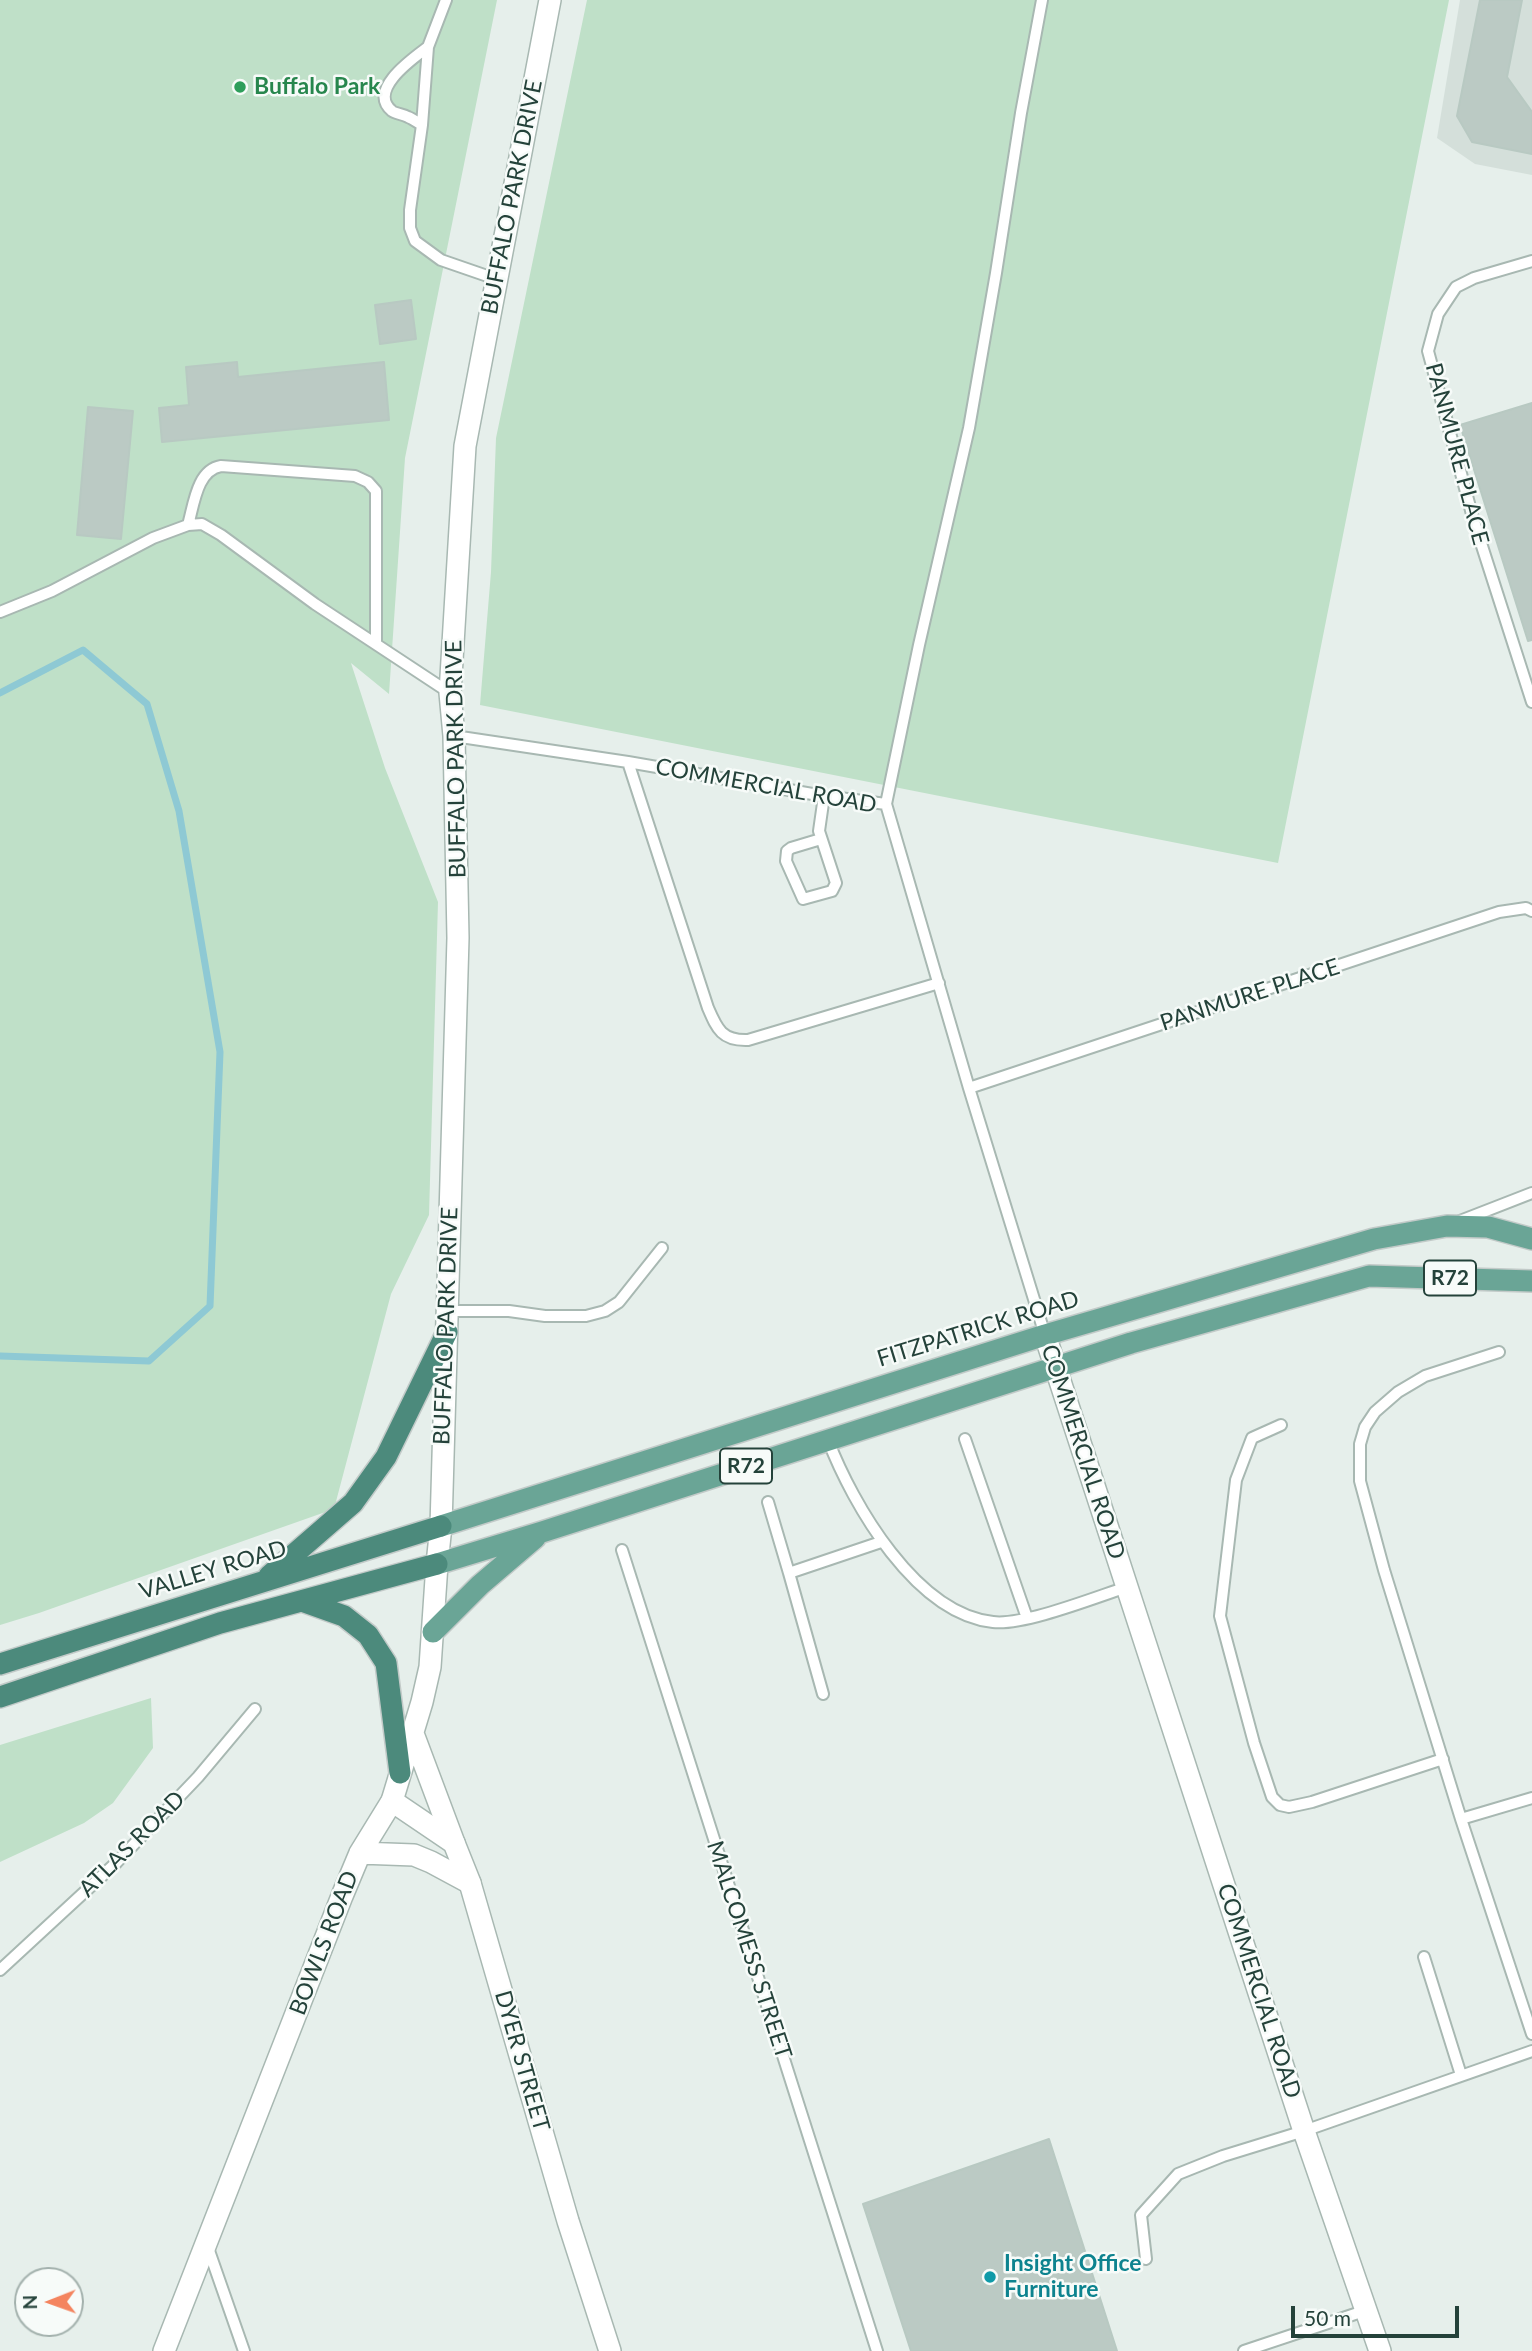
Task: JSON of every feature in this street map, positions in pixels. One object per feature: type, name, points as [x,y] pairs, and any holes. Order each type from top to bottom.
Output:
[{"type":"highway","points":[[262,1582],[353,1503],[386,1457],[447,1322]]},
{"type":"highway","name":"VALLEY ROAD","points":[[0,1664],[442,1526]]},
{"type":"highway","name":"R72","points":[[0,1697],[220,1623],[436,1564]]},
{"type":"highway","points":[[302,1601],[344,1616],[368,1634],[386,1663],[400,1773]]},
{"type":"main road","name":"FITZPATRICK ROAD","points":[[442,1526],[1045,1335],[1374,1239],[1447,1226]]},
{"type":"main road","name":"R72","points":[[1447,1226],[1488,1227],[1532,1239]]},
{"type":"main road","name":"R72","points":[[436,1564],[1131,1343],[1369,1276],[1532,1281]]},
{"type":"main road","points":[[433,1632],[480,1585],[542,1532]]},
{"type":"street","name":"BUFFALO PARK DRIVE","points":[[442,1526],[458,938],[454,736],[450,693],[465,446],[550,0]]},
{"type":"street","name":"COMMERCIAL ROAD","points":[[1045,1335],[1304,2130],[1380,2351]]},
{"type":"street","name":"BOWLS ROAD","points":[[164,2351],[360,1853],[392,1801],[430,1667],[436,1564],[442,1526]]},
{"type":"street","name":"DYER STREET","points":[[412,1731],[470,1883],[610,2351]]},
{"type":"street","points":[[392,1801],[454,1843]]},
{"type":"street","points":[[360,1853],[414,1855],[431,1861],[470,1883]]},
{"type":"lane","points":[[446,0],[428,47],[410,228],[415,241],[441,260],[496,279]]},
{"type":"lane","points":[[886,804],[969,428],[1042,0]]},
{"type":"lane","points":[[422,125],[392,111],[386,102],[386,92],[401,67],[428,47]]},
{"type":"lane","name":"PANMURE PLACE","points":[[1532,261],[1474,278],[1456,287],[1438,314],[1428,351],[1473,518],[1532,702]]},
{"type":"lane","points":[[188,525],[204,475],[212,467],[355,476],[368,482],[376,491],[376,645]]},
{"type":"lane","points":[[0,612],[52,591],[153,538],[188,525],[202,524],[315,604],[450,693]]},
{"type":"lane","name":"COMMERCIAL ROAD","points":[[454,736],[886,804],[1045,1335]]},
{"type":"lane","points":[[628,762],[708,1008],[717,1029],[727,1037],[736,1041],[748,1040],[939,984]]},
{"type":"lane","points":[[821,839],[791,848],[786,856],[803,899],[835,888],[836,883],[819,825],[824,796]]},
{"type":"lane","name":"PANMURE PLACE","points":[[969,1088],[1499,912],[1526,908],[1532,911]]},
{"type":"lane","name":"FITZPATRICK ROAD","points":[[1447,1226],[1532,1193]]},
{"type":"lane","points":[[447,1322],[509,1311],[544,1316],[586,1316],[605,1311],[619,1302],[662,1248]]},
{"type":"lane","points":[[1499,1353],[1425,1376],[1398,1392],[1375,1412],[1365,1427],[1360,1444],[1360,1481],[1461,1819],[1532,2034]]},
{"type":"lane","points":[[1281,1425],[1252,1438],[1236,1480],[1220,1616],[1254,1742],[1272,1797],[1280,1805],[1289,1807],[1443,1759]]},
{"type":"lane","points":[[965,1439],[1027,1618]]},
{"type":"lane","points":[[828,1440],[842,1477],[881,1542],[903,1567],[939,1600],[972,1618],[995,1623],[1027,1618],[1127,1587]]},
{"type":"lane","points":[[768,1502],[823,1694]]},
{"type":"lane","points":[[789,1573],[881,1542]]},
{"type":"lane","name":"MALCOMESS STREET","points":[[622,1550],[877,2351]]},
{"type":"lane","name":"ATLAS ROAD","points":[[0,1970],[117,1862],[198,1777],[255,1710]]},
{"type":"lane","points":[[1461,1819],[1532,1798]]},
{"type":"lane","points":[[1424,1957],[1461,2076]]},
{"type":"lane","points":[[1146,2259],[1142,2216],[1178,2174],[1223,2156],[1532,2051]]},
{"type":"lane","points":[[206,2244],[244,2351]]},
{"type":"lane","points":[[1244,2351],[1367,2310]]},
{"type":"shaded area","points":[[1460,0],[1532,0],[1532,175],[1475,164],[1437,138]]},
{"type":"green space","points":[[0,0],[497,0],[405,458],[389,694],[351,663],[385,768],[438,902],[429,1215],[391,1294],[334,1509],[0,1625]]},
{"type":"green space","points":[[587,0],[1449,0],[1278,863],[480,705],[491,572],[496,438]]},
{"type":"green space","points":[[151,1698],[153,1748],[113,1803],[84,1823],[0,1862],[0,1745]]},
{"type":"building","points":[[1480,0],[1522,0],[1507,77],[1532,112],[1532,154],[1472,142],[1457,116]]},
{"type":"building","points":[[411,300],[416,339],[380,344],[375,305]]},
{"type":"building","points":[[237,362],[238,377],[384,362],[389,420],[162,442],[159,408],[189,405],[186,367]]},
{"type":"building","points":[[1532,403],[1532,640],[1528,641],[1460,425]]},
{"type":"building","points":[[88,407],[133,411],[121,539],[77,535]]},
{"type":"building","name":"Insight Office Furniture","points":[[1049,2139],[1117,2351],[911,2351],[863,2204]]},
{"type":"waterway","points":[[0,693],[83,650],[147,704],[179,811],[220,1052],[210,1306],[149,1361],[0,1356]]},
{"type":"place","name":"Buffalo Park","points":[[240,87]]},
{"type":"place","name":"Insight Office Furniture","points":[[990,2277]]}]
